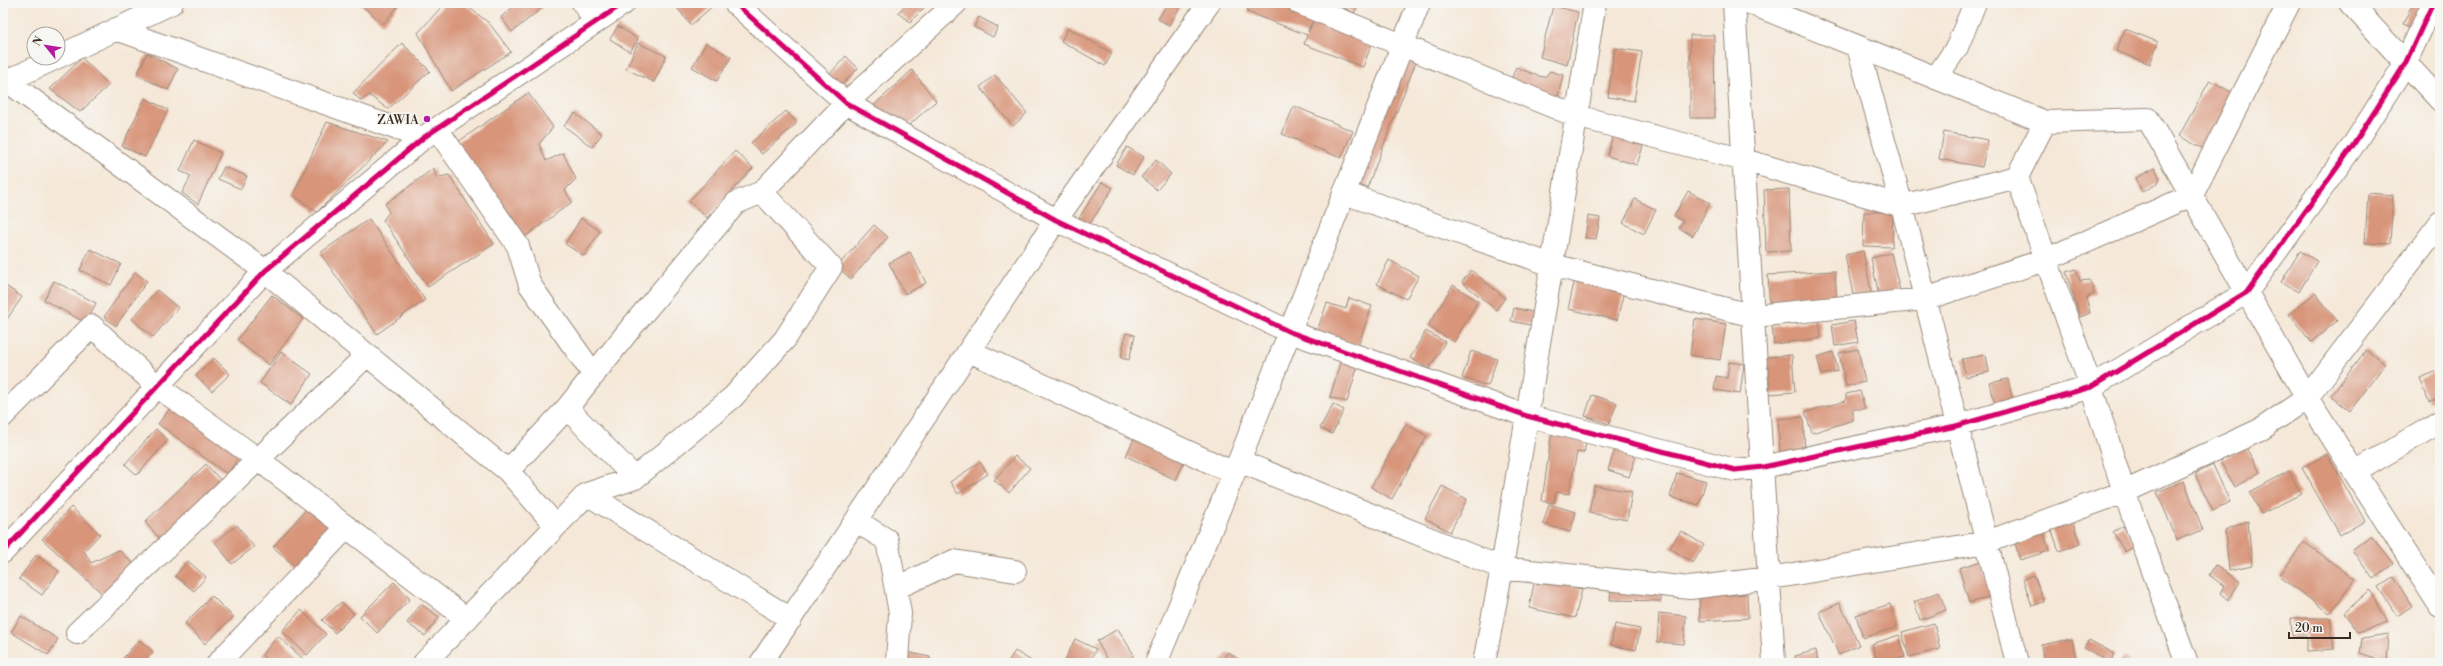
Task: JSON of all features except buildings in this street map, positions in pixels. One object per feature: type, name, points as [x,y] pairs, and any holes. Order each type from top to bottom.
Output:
[{"type":"street","points":[[66,54],[172,3]]},
{"type":"street","points":[[583,3],[596,22]]},
{"type":"street","points":[[3,552],[265,271],[430,134],[624,3]]},
{"type":"street","points":[[735,3],[846,103],[1056,220],[1290,332],[1527,416],[1735,470],[1763,467],[1956,426],[2091,387],[2247,292],[2352,147],[2405,64],[2433,3]]},
{"type":"street","points":[[508,471],[567,408],[736,202],[762,192],[846,103],[956,3]]},
{"type":"street","points":[[761,663],[1056,220],[1209,3]]},
{"type":"street","points":[[1298,3],[1403,44],[1576,116],[1744,160],[1902,206],[2017,177]]},
{"type":"street","points":[[1156,663],[1237,467],[1419,3]]},
{"type":"street","points":[[1484,663],[1502,568],[1595,3]]},
{"type":"street","points":[[1734,3],[1774,663]]},
{"type":"street","points":[[1750,3],[2045,122],[2148,118],[2307,398],[2440,606]]},
{"type":"street","points":[[1936,78],[1957,47],[1975,3]]},
{"type":"street","points":[[1344,193],[1552,265],[1754,316],[1925,299],[2045,260],[2192,195],[2289,3]]},
{"type":"street","points":[[2350,3],[2440,100]]},
{"type":"street","points":[[116,29],[430,134],[518,246],[530,285],[594,375]]},
{"type":"street","points":[[1858,47],[1902,206],[2016,663]]},
{"type":"street","points":[[5,80],[38,66]]},
{"type":"street","points":[[5,80],[265,271],[508,471],[556,526]]},
{"type":"street","points":[[2045,122],[2017,177],[2091,387],[2124,492],[2187,663]]},
{"type":"street","points":[[424,663],[587,494],[635,478],[733,397],[784,339],[831,267],[762,192]]},
{"type":"street","points":[[969,350],[1237,467],[1502,568],[1690,588],[1770,578],[1987,542],[2124,492],[2260,430],[2307,398],[2440,223]]},
{"type":"street","points":[[3,416],[92,326],[158,386],[259,460],[467,619]]},
{"type":"street","points":[[77,633],[367,355]]},
{"type":"street","points":[[567,408],[635,478]]},
{"type":"street","points":[[2355,472],[2440,422]]},
{"type":"street","points":[[587,494],[791,619]]},
{"type":"street","points":[[856,521],[887,540],[900,613],[897,663]]},
{"type":"street","points":[[218,663],[346,527]]},
{"type":"street","points":[[896,588],[954,561],[1015,571]]},
{"type":"cycle path","points":[[3,552],[265,271],[423,138],[624,3]]},
{"type":"cycle path","points":[[735,3],[846,103],[1056,220],[1290,332],[1527,416],[1735,470],[1763,467],[1956,426],[2091,387],[2247,292],[2352,147],[2405,64],[2433,3]]},
{"type":"place","name":"ZAWIA","points":[[427,119]]}]
